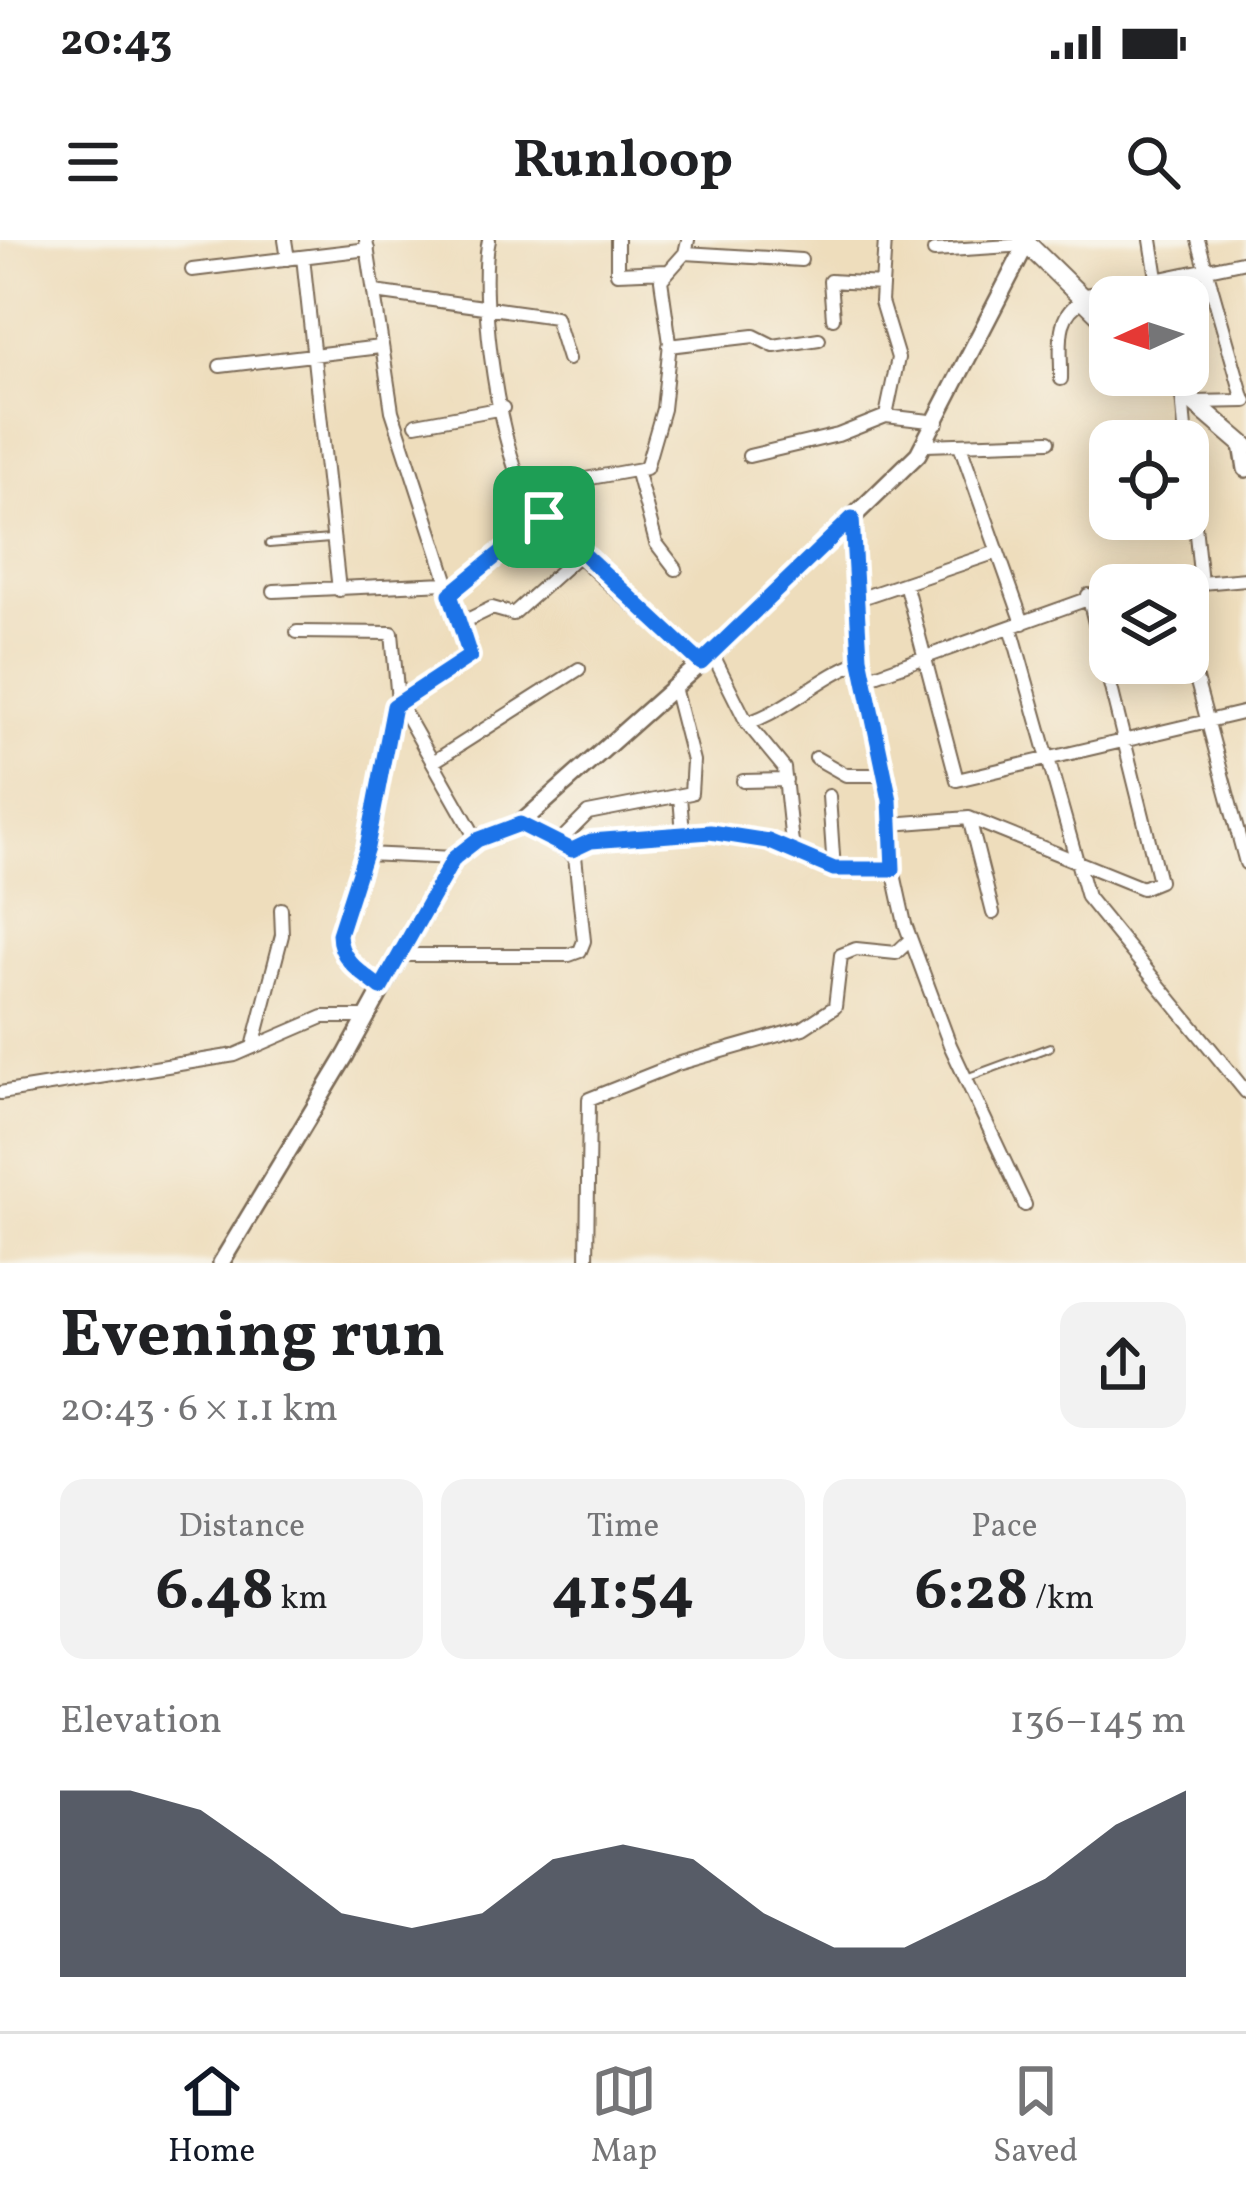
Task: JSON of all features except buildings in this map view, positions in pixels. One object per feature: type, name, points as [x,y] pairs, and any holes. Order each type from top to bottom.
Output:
[{"type":"main road","points":[[1024,243],[1089,305]]},
{"type":"main road","points":[[1186,398],[1244,445]]},
{"type":"street","points":[[285,240],[288,259]]},
{"type":"street","points":[[489,240],[484,305],[524,490],[581,553],[707,658],[747,724],[780,760],[793,853]]},
{"type":"street","points":[[616,240],[617,273],[667,271]]},
{"type":"street","points":[[885,240],[881,302],[898,358],[886,416]]},
{"type":"street","points":[[1151,240],[1155,276]]},
{"type":"street","points":[[1186,420],[1186,398],[1245,400],[1198,240]]},
{"type":"street","points":[[934,250],[1024,243]]},
{"type":"street","points":[[221,1263],[454,858],[477,840],[520,824],[707,658],[926,445],[1024,243]]},
{"type":"street","points":[[192,270],[367,245],[380,292],[380,347],[392,411],[470,656],[398,701]]},
{"type":"street","points":[[524,490],[638,473],[650,463],[669,346],[661,286],[687,246],[801,260]]},
{"type":"street","points":[[303,257],[339,590]]},
{"type":"street","points":[[1177,276],[1246,261]]},
{"type":"street","points":[[833,319],[830,281],[882,284]]},
{"type":"street","points":[[380,292],[558,319],[568,359]]},
{"type":"street","points":[[1061,379],[1063,319],[1070,307],[1089,296]]},
{"type":"street","points":[[669,346],[754,336],[774,346],[819,339]]},
{"type":"street","points":[[220,367],[380,347]]},
{"type":"street","points":[[416,424],[503,408]]},
{"type":"street","points":[[748,456],[838,435],[886,416],[938,422]]},
{"type":"street","points":[[926,445],[1049,441]]},
{"type":"street","points":[[1244,445],[1246,469]]},
{"type":"street","points":[[959,446],[1017,625],[1074,865],[1101,918],[1246,1092]]},
{"type":"street","points":[[638,473],[656,543],[676,569]]},
{"type":"street","points":[[274,591],[452,588],[544,517]]},
{"type":"street","points":[[852,518],[861,662],[885,775],[893,869],[910,940],[1025,1205]]},
{"type":"street","points":[[461,623],[492,608],[513,614],[581,553]]},
{"type":"street","points":[[856,600],[994,553]]},
{"type":"street","points":[[1209,582],[1246,579]]},
{"type":"street","points":[[905,583],[957,780],[1124,737],[1246,712]]},
{"type":"street","points":[[864,679],[923,661],[1088,595],[1159,881],[1142,888],[1074,865],[968,818],[891,824]]},
{"type":"street","points":[[297,632],[389,631],[398,701],[365,854],[339,943],[350,963],[381,988]]},
{"type":"street","points":[[747,724],[777,710],[822,677],[861,662]]},
{"type":"street","points":[[433,762],[579,669]]},
{"type":"street","points":[[1197,684],[1246,862]]},
{"type":"street","points":[[400,956],[569,956],[580,951],[584,940],[565,846],[588,814],[691,793],[695,781],[674,687]]},
{"type":"street","points":[[398,701],[477,840]]},
{"type":"street","points":[[816,758],[846,775],[885,775]]},
{"type":"street","points":[[743,781],[786,780]]},
{"type":"street","points":[[680,796],[683,834]]},
{"type":"street","points":[[829,796],[834,869]]},
{"type":"street","points":[[968,818],[993,913]]},
{"type":"street","points":[[520,824],[565,846],[683,834],[741,835],[834,869],[893,869]]},
{"type":"street","points":[[365,854],[454,858]]},
{"type":"street","points":[[253,1047],[284,927],[280,909]]},
{"type":"street","points":[[587,1263],[589,1099],[677,1064],[814,1024],[836,1007],[841,956],[856,949],[896,953],[910,940]]},
{"type":"street","points":[[0,1093],[218,1058],[323,1017],[364,1017]]},
{"type":"lane","points":[[269,544],[334,538]]},
{"type":"lane","points":[[966,1078],[1050,1047]]},
{"type":"route","points":[[544,517],[701,663],[852,518],[860,657],[890,800],[893,869],[834,869],[768,841],[710,832],[591,841],[572,850],[520,824],[477,840],[454,858],[381,988],[350,963],[340,948],[339,934],[367,847],[394,706],[470,656],[450,594],[544,517]]}]
